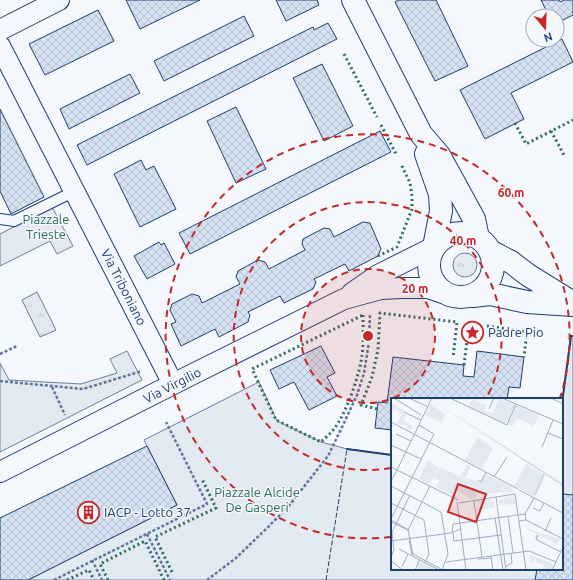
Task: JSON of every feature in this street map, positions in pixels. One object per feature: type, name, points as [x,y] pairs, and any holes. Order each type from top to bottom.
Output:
[{"type":"main road","points":[[353,0],[421,134],[427,159],[440,194],[441,210],[434,247],[428,266],[430,276],[435,285],[452,297],[463,298],[490,294],[528,302],[573,304]]},
{"type":"main road","points":[[421,134],[439,155],[474,219],[493,261],[493,272],[489,282],[482,290],[473,296]]},
{"type":"main road","points":[[434,247],[441,240],[450,235],[459,233],[469,234],[573,304]]},
{"type":"street","points":[[0,30],[59,0]]},
{"type":"street","name":"Via Triboniano","points":[[0,46],[173,384]]},
{"type":"street","points":[[344,299],[378,275],[434,247]]},
{"type":"street","points":[[344,299],[381,290],[401,288],[428,288],[443,292]]},
{"type":"street","name":"Via Virgilio","points":[[0,472],[344,299]]},
{"type":"lane","points":[[0,219],[14,221],[75,190]]},
{"type":"path","points":[[207,580],[236,558],[268,528],[288,507],[328,456],[349,413],[364,373],[369,342],[371,306]]},
{"type":"path","points":[[0,354],[17,346]]},
{"type":"path","points":[[0,381],[83,389],[143,371]]},
{"type":"path","points":[[52,386],[68,421]]},
{"type":"path","points":[[54,580],[207,504],[166,422]]},
{"type":"path","points":[[147,534],[170,580]]},
{"type":"path","points":[[92,560],[102,580]]},
{"type":"green space","name":"Piazzale Trieste","points":[[52,207],[73,246],[57,254],[50,241],[0,266],[0,234]]},
{"type":"green space","points":[[465,253],[470,254],[476,260],[476,270],[470,276],[465,277],[460,276],[454,270],[453,265],[454,260],[460,254]]},
{"type":"green space","points":[[37,292],[56,330],[40,337],[22,300]]},
{"type":"green space","name":"Piazzale Alcide De Gasperi","points":[[571,336],[573,336],[573,580],[28,580],[177,505],[144,440],[259,382],[277,421],[321,442],[347,449],[391,455],[391,570],[563,570],[563,398]]},
{"type":"green space","points":[[127,351],[142,380],[0,452],[0,363],[9,380],[81,384],[117,373],[110,359]]},
{"type":"building","points":[[126,0],[200,0],[140,29]]},
{"type":"building","points":[[276,0],[317,0],[319,5],[286,21]]},
{"type":"building","points":[[398,0],[436,0],[468,66],[435,81],[395,2]]},
{"type":"building","points":[[541,0],[559,0],[560,2],[564,0],[573,0],[573,15],[565,19],[565,8],[545,8]]},
{"type":"building","points":[[98,10],[114,41],[45,75],[29,44]]},
{"type":"building","points":[[244,16],[254,36],[164,81],[154,61]]},
{"type":"building","points":[[328,23],[337,39],[87,165],[77,145],[313,27],[314,30]]},
{"type":"building","points":[[565,45],[573,62],[511,93],[524,119],[485,139],[460,90],[544,48],[565,48]]},
{"type":"building","points":[[322,64],[353,126],[324,141],[293,78]]},
{"type":"building","points":[[130,74],[140,93],[69,129],[60,109]]},
{"type":"building","points":[[236,107],[266,169],[236,183],[207,121]]},
{"type":"building","points":[[0,109],[44,197],[11,214],[0,191]]},
{"type":"building","points":[[380,131],[391,152],[190,254],[179,233]]},
{"type":"building","points":[[141,160],[146,170],[154,166],[176,209],[140,227],[114,174]]},
{"type":"building","points":[[363,222],[370,223],[381,249],[378,256],[349,271],[345,264],[314,279],[316,282],[313,289],[284,303],[280,296],[248,312],[250,315],[248,322],[219,337],[215,329],[181,346],[171,324],[176,322],[170,310],[172,304],[192,294],[199,296],[202,303],[240,284],[236,277],[238,271],[258,260],[265,262],[269,269],[305,250],[302,244],[303,239],[324,228],[330,229],[334,237]]},
{"type":"building","points":[[159,242],[161,245],[164,243],[175,264],[147,279],[134,256]]},
{"type":"building","points":[[321,346],[335,373],[327,377],[337,396],[309,410],[294,382],[279,389],[270,370]]},
{"type":"building","points":[[477,351],[524,357],[520,388],[509,387],[507,398],[391,398],[391,430],[375,428],[378,402],[387,403],[393,357],[464,365],[463,376],[474,377]]},
{"type":"building","name":"IACP - Lotto 37","points":[[147,446],[177,505],[28,580],[0,580],[0,518]]},
{"type":"building","points":[[563,494],[573,495],[573,580],[535,580],[537,570],[563,570]]},
{"type":"hedge","points":[[344,54],[377,117]]},
{"type":"hedge","points":[[515,123],[526,144],[573,120]]},
{"type":"hedge","points":[[381,125],[396,154]]},
{"type":"hedge","points":[[551,131],[565,157]]},
{"type":"hedge","points":[[378,256],[397,247],[412,209],[410,183],[401,164]]},
{"type":"hedge","points":[[377,409],[361,405],[372,377],[378,350],[380,313],[457,322],[453,358]]},
{"type":"hedge","points":[[363,315],[363,350],[361,363],[348,404],[334,429],[321,442],[276,420],[252,369],[363,315]]},
{"type":"hedge","points":[[464,365],[469,324]]},
{"type":"hedge","points":[[487,326],[527,332],[524,357]]},
{"type":"hedge","points":[[172,572],[155,537],[216,508],[202,479]]},
{"type":"hedge","points":[[108,580],[100,564],[145,541],[164,580]]},
{"type":"hedge","points":[[67,580],[89,570],[94,580]]},
{"type":"fence","points":[[326,580],[347,449]]},
{"type":"wall","points":[[563,398],[571,336],[573,336]]},
{"type":"wall","points":[[347,449],[391,455]]},
{"type":"place","name":"Padre Pio","points":[[473,332]]},
{"type":"place","name":"IACP - Lotto 37","points":[[89,512]]}]
